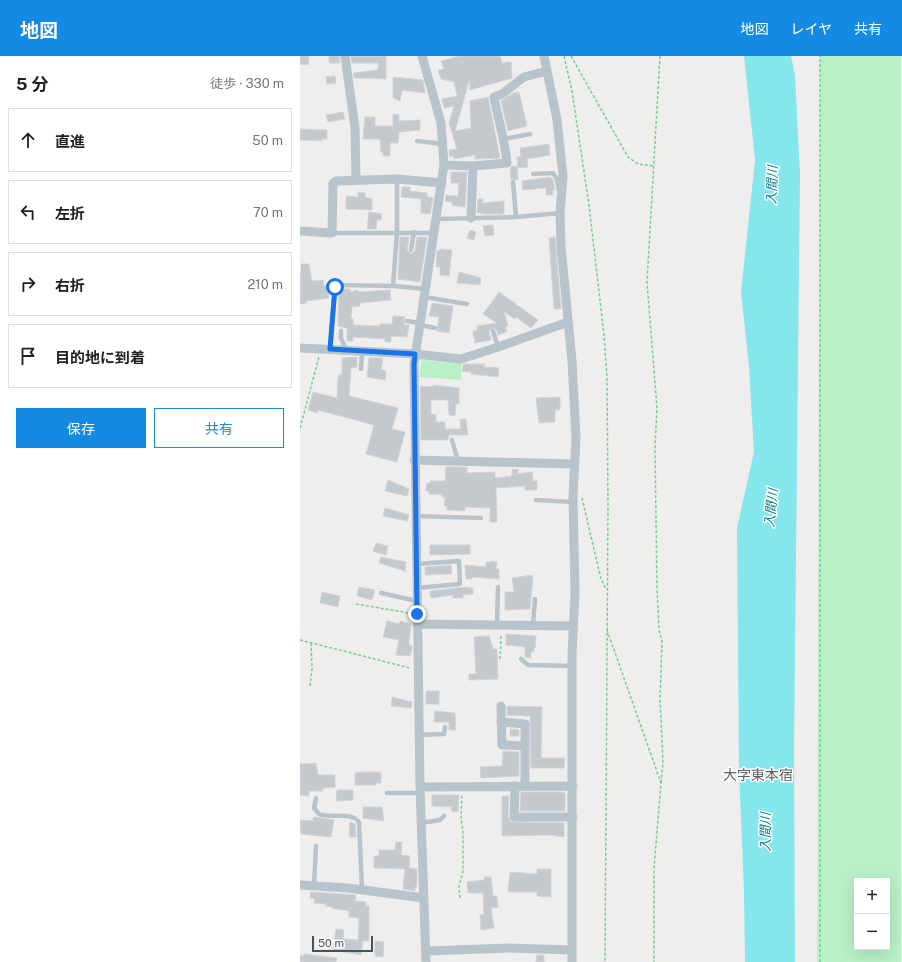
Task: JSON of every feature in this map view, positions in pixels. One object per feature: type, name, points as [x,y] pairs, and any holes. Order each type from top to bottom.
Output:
[{"type":"street","points":[[345,56],[355,128],[356,180]]},
{"type":"street","points":[[422,56],[441,123],[444,144],[442,183],[414,364],[414,460],[420,790],[426,962]]},
{"type":"street","points":[[544,56],[557,120],[562,156],[563,176],[560,213],[572,361],[576,438],[573,502],[574,626],[572,666],[572,962]]},
{"type":"street","points":[[444,165],[473,166],[507,162],[504,139],[494,96],[502,94],[524,77],[546,71]]},
{"type":"street","points":[[471,218],[473,166]]},
{"type":"street","points":[[300,231],[332,232],[333,183],[356,180],[397,179],[442,183]]},
{"type":"street","points":[[300,348],[461,358],[498,347],[568,322]]},
{"type":"street","points":[[414,460],[574,464]]},
{"type":"street","points":[[418,619],[499,624],[574,626]]},
{"type":"street","points":[[501,706],[502,745],[526,746]]},
{"type":"street","points":[[501,722],[525,724],[525,786]]},
{"type":"street","points":[[420,790],[462,786],[573,786]]},
{"type":"street","points":[[515,786],[514,817],[573,817]]},
{"type":"street","points":[[300,885],[362,889],[424,898]]},
{"type":"street","points":[[426,951],[509,948],[572,950]]},
{"type":"lane","points":[[504,139],[530,134]]},
{"type":"lane","points":[[417,141],[444,144]]},
{"type":"lane","points":[[533,174],[553,173],[562,193]]},
{"type":"lane","points":[[393,286],[397,232],[397,179]]},
{"type":"lane","points":[[513,182],[516,218]]},
{"type":"lane","points":[[437,219],[516,218],[560,213]]},
{"type":"lane","points":[[332,232],[434,233]]},
{"type":"lane","points":[[411,250],[414,232]]},
{"type":"lane","points":[[325,349],[335,287],[337,285],[393,286],[467,304]]},
{"type":"lane","points":[[407,321],[435,328]]},
{"type":"lane","points":[[493,331],[498,347]]},
{"type":"lane","points":[[341,332],[346,350]]},
{"type":"lane","points":[[361,369],[362,351]]},
{"type":"lane","points":[[452,440],[458,461]]},
{"type":"lane","points":[[536,500],[573,502]]},
{"type":"lane","points":[[415,516],[481,518]]},
{"type":"lane","points":[[416,564],[459,561],[460,584],[417,588]]},
{"type":"lane","points":[[498,587],[499,624]]},
{"type":"lane","points":[[381,593],[417,601]]},
{"type":"lane","points":[[533,625],[535,599]]},
{"type":"lane","points":[[521,659],[528,665],[572,666]]},
{"type":"lane","points":[[419,735],[444,734],[445,726]]},
{"type":"lane","points":[[387,793],[420,790]]},
{"type":"lane","points":[[316,798],[314,808],[319,814],[348,817],[357,819],[360,822],[362,889]]},
{"type":"lane","points":[[421,823],[440,820],[444,816]]},
{"type":"lane","points":[[314,885],[316,846]]},
{"type":"path","points":[[564,56],[572,91],[582,153],[604,335],[608,420],[605,962]]},
{"type":"path","points":[[572,56],[628,157],[638,164],[654,166]]},
{"type":"path","points":[[654,962],[654,868],[663,763],[660,698],[662,647],[657,589],[655,447],[657,408],[647,282],[660,56]]},
{"type":"path","points":[[820,56],[820,962]]},
{"type":"path","points":[[300,428],[325,349]]},
{"type":"path","points":[[582,494],[601,579],[606,590]]},
{"type":"path","points":[[356,604],[418,619]]},
{"type":"path","points":[[499,624],[500,658]]},
{"type":"path","points":[[606,628],[661,783]]},
{"type":"path","points":[[300,640],[419,670]]},
{"type":"path","points":[[310,686],[312,669],[311,642]]},
{"type":"path","points":[[460,898],[459,886],[463,871],[463,833],[461,817],[462,786]]},
{"type":"green space","points":[[820,56],[901,56],[901,962],[817,962]]},
{"type":"green space","points":[[422,360],[461,363],[461,380],[419,377]]},
{"type":"water","name":"入間川","points":[[744,56],[791,56],[795,75],[800,174],[794,750],[795,962],[745,962],[744,891],[739,771],[737,528],[754,452],[749,367],[741,292],[755,160]]},
{"type":"building","points":[[300,56],[309,56],[308,65],[300,64]]},
{"type":"building","points":[[329,56],[339,56],[340,63],[329,63]]},
{"type":"building","points":[[351,56],[386,56],[386,79],[354,78],[353,73],[378,70],[378,63],[352,63]]},
{"type":"building","points":[[460,56],[500,56],[502,63],[511,62],[512,78],[470,90],[470,78],[455,131],[471,128],[470,101],[488,97],[500,158],[475,159],[475,155],[454,159],[454,156],[450,157],[449,150],[457,149],[449,123],[454,106],[444,108],[442,99],[457,96],[454,82],[441,79],[438,70],[444,69],[441,61]]},
{"type":"building","points":[[335,76],[336,83],[327,84],[326,77]]},
{"type":"building","points":[[393,77],[423,80],[425,93],[402,90],[400,101],[393,98]]},
{"type":"building","points":[[519,92],[527,126],[508,131],[501,101],[513,93]]},
{"type":"building","points":[[343,112],[345,119],[328,122],[326,115]]},
{"type":"building","points":[[393,114],[399,115],[399,121],[420,120],[420,130],[399,132],[398,143],[390,143],[390,156],[383,156],[383,152],[381,152],[380,139],[363,139],[365,117],[375,117],[375,126],[393,126]]},
{"type":"building","points":[[300,129],[327,130],[327,139],[322,139],[321,141],[300,140]]},
{"type":"building","points":[[549,144],[550,155],[527,159],[528,167],[518,168],[517,157],[521,157],[520,148]]},
{"type":"building","points":[[512,166],[517,166],[518,180],[511,179],[510,168]]},
{"type":"building","points":[[451,172],[467,172],[465,207],[452,205],[452,202],[445,201],[446,195],[458,196],[459,183],[451,183]]},
{"type":"building","points":[[550,177],[553,180],[555,190],[552,190],[553,195],[546,195],[546,188],[523,190],[522,181]]},
{"type":"building","points":[[402,187],[410,187],[410,191],[427,193],[427,197],[433,198],[430,214],[421,213],[421,199],[401,197]]},
{"type":"building","points":[[358,192],[365,193],[365,197],[372,199],[372,210],[346,209],[346,196],[358,197]]},
{"type":"building","points":[[478,199],[483,199],[482,203],[504,201],[504,214],[482,214],[477,212]]},
{"type":"building","points":[[369,212],[382,214],[381,220],[377,220],[376,229],[367,229]]},
{"type":"building","points":[[493,225],[494,235],[485,236],[483,226]]},
{"type":"building","points":[[470,230],[476,232],[474,240],[467,238]]},
{"type":"building","points":[[400,237],[409,237],[407,250],[411,254],[415,251],[417,237],[427,237],[420,282],[398,279]]},
{"type":"building","points":[[555,237],[561,309],[554,309],[549,238]]},
{"type":"building","points":[[440,249],[452,250],[449,276],[440,275],[440,267],[436,267],[437,250],[440,251]]},
{"type":"building","points":[[301,264],[309,264],[312,281],[323,280],[324,286],[327,285],[329,298],[306,301],[306,303],[300,304]]},
{"type":"building","points":[[459,272],[481,278],[480,285],[457,283]]},
{"type":"building","points":[[339,289],[350,289],[350,292],[358,290],[358,292],[390,290],[391,300],[360,303],[360,306],[352,307],[351,318],[353,319],[353,325],[380,326],[380,324],[392,324],[393,316],[405,317],[404,325],[409,325],[407,337],[391,336],[391,342],[385,342],[385,339],[353,337],[353,341],[347,341],[347,328],[338,326]]},
{"type":"building","points":[[499,292],[538,320],[531,328],[516,317],[515,319],[504,312],[508,326],[505,327],[507,332],[498,335],[496,329],[492,328],[489,331],[491,340],[475,343],[473,331],[478,330],[477,326],[497,323],[483,314]]},
{"type":"building","points":[[432,303],[453,306],[449,333],[437,331],[439,317],[429,316]]},
{"type":"building","points":[[357,357],[357,367],[351,368],[349,396],[398,408],[392,429],[405,432],[397,462],[366,454],[374,425],[318,410],[317,413],[308,410],[313,392],[337,398],[338,378],[340,374],[342,375],[342,358]]},
{"type":"building","points":[[369,358],[383,358],[381,369],[386,371],[385,380],[367,377]]},
{"type":"building","points":[[485,364],[484,367],[499,368],[498,377],[471,374],[471,372],[462,371],[463,365]]},
{"type":"building","points":[[433,385],[459,388],[459,404],[456,404],[455,416],[449,415],[448,400],[431,400],[431,414],[436,415],[436,422],[445,422],[445,429],[461,429],[460,419],[466,419],[468,435],[449,435],[448,440],[421,440],[420,386],[433,387]]},
{"type":"building","points":[[560,397],[560,410],[555,410],[555,422],[539,423],[536,398]]},
{"type":"building","points":[[446,467],[467,467],[467,473],[495,472],[495,478],[512,476],[512,470],[518,469],[518,474],[532,472],[533,481],[537,481],[537,490],[525,490],[525,486],[496,488],[497,522],[490,522],[490,508],[465,507],[465,511],[447,510],[447,506],[444,506],[445,497],[442,497],[442,495],[429,494],[429,491],[426,491],[427,483],[430,483],[430,481],[445,481]]},
{"type":"building","points":[[388,480],[409,489],[407,496],[385,491]]},
{"type":"building","points":[[385,508],[409,515],[407,521],[383,516]]},
{"type":"building","points":[[376,543],[388,546],[386,555],[373,551]]},
{"type":"building","points":[[430,545],[470,545],[470,554],[430,555]]},
{"type":"building","points":[[381,557],[406,562],[405,571],[379,563]]},
{"type":"building","points":[[486,562],[497,562],[496,569],[499,569],[499,579],[472,577],[472,579],[466,579],[465,565],[486,567]]},
{"type":"building","points":[[451,565],[452,574],[425,575],[425,567]]},
{"type":"building","points":[[532,575],[533,586],[530,609],[505,610],[505,592],[514,592],[512,578]]},
{"type":"building","points":[[359,587],[375,590],[372,600],[357,596]]},
{"type":"building","points":[[465,587],[473,588],[473,594],[463,595],[463,598],[453,598],[453,595],[431,598],[430,591]]},
{"type":"building","points":[[322,592],[340,596],[338,607],[320,603]]},
{"type":"building","points":[[387,621],[399,624],[400,621],[411,624],[409,645],[412,646],[412,649],[410,656],[396,655],[399,640],[383,637]]},
{"type":"building","points":[[506,634],[536,636],[535,648],[534,652],[531,652],[531,658],[525,657],[525,647],[506,645]]},
{"type":"building","points":[[489,636],[493,649],[497,649],[498,679],[469,680],[469,674],[476,674],[474,637]]},
{"type":"building","points":[[426,691],[439,691],[439,704],[426,704]]},
{"type":"building","points":[[392,697],[412,702],[411,708],[391,706]]},
{"type":"building","points":[[507,706],[542,707],[541,758],[565,758],[564,768],[531,768],[530,716],[507,715]]},
{"type":"building","points":[[435,711],[455,713],[456,730],[449,730],[449,722],[434,722]]},
{"type":"building","points":[[510,729],[519,730],[519,736],[510,736]]},
{"type":"building","points":[[503,751],[519,752],[519,776],[481,778],[480,767],[502,766]]},
{"type":"building","points":[[316,763],[318,775],[335,775],[335,787],[323,788],[323,791],[309,791],[309,796],[300,795],[300,764]]},
{"type":"building","points":[[381,772],[381,783],[376,783],[376,785],[355,785],[355,773]]},
{"type":"building","points":[[337,790],[353,790],[353,800],[336,801]]},
{"type":"building","points":[[521,792],[563,792],[565,793],[565,811],[520,811]]},
{"type":"building","points":[[432,795],[459,795],[458,812],[451,811],[452,807],[432,806]]},
{"type":"building","points":[[502,796],[509,796],[508,817],[511,822],[564,823],[564,837],[549,835],[502,836]]},
{"type":"building","points":[[363,807],[382,807],[384,821],[363,818]]},
{"type":"building","points":[[313,818],[334,820],[331,837],[301,834],[300,820],[313,821]]},
{"type":"building","points":[[350,822],[355,824],[356,837],[349,837]]},
{"type":"building","points":[[396,842],[402,842],[401,855],[410,856],[409,868],[417,869],[417,887],[415,887],[415,891],[403,889],[405,869],[374,868],[374,856],[379,856],[379,850],[395,850]]},
{"type":"building","points":[[537,869],[551,869],[551,897],[537,896],[537,892],[508,892],[510,872],[537,874]]},
{"type":"building","points":[[484,877],[491,877],[493,896],[497,896],[498,907],[491,908],[494,928],[481,930],[480,915],[484,914],[483,893],[468,893],[467,882],[484,880]]},
{"type":"building","points":[[311,892],[356,895],[355,901],[366,902],[366,906],[369,906],[369,941],[363,941],[361,955],[333,950],[336,929],[344,930],[343,939],[358,940],[359,918],[349,917],[349,911],[332,908],[326,906],[326,904],[314,903],[315,899],[310,898]]},
{"type":"building","points":[[375,941],[384,942],[383,957],[375,956]]},
{"type":"building","points":[[304,954],[337,958],[336,962],[300,962],[300,955],[304,956]]},
{"type":"building","points":[[537,955],[544,955],[544,962],[536,962]]},
{"type":"district","name":"大字東本宿","points":[[758,775]]},
{"type":"route","points":[[335,287],[331,319],[330,349],[415,354],[414,460],[417,614]]}]
